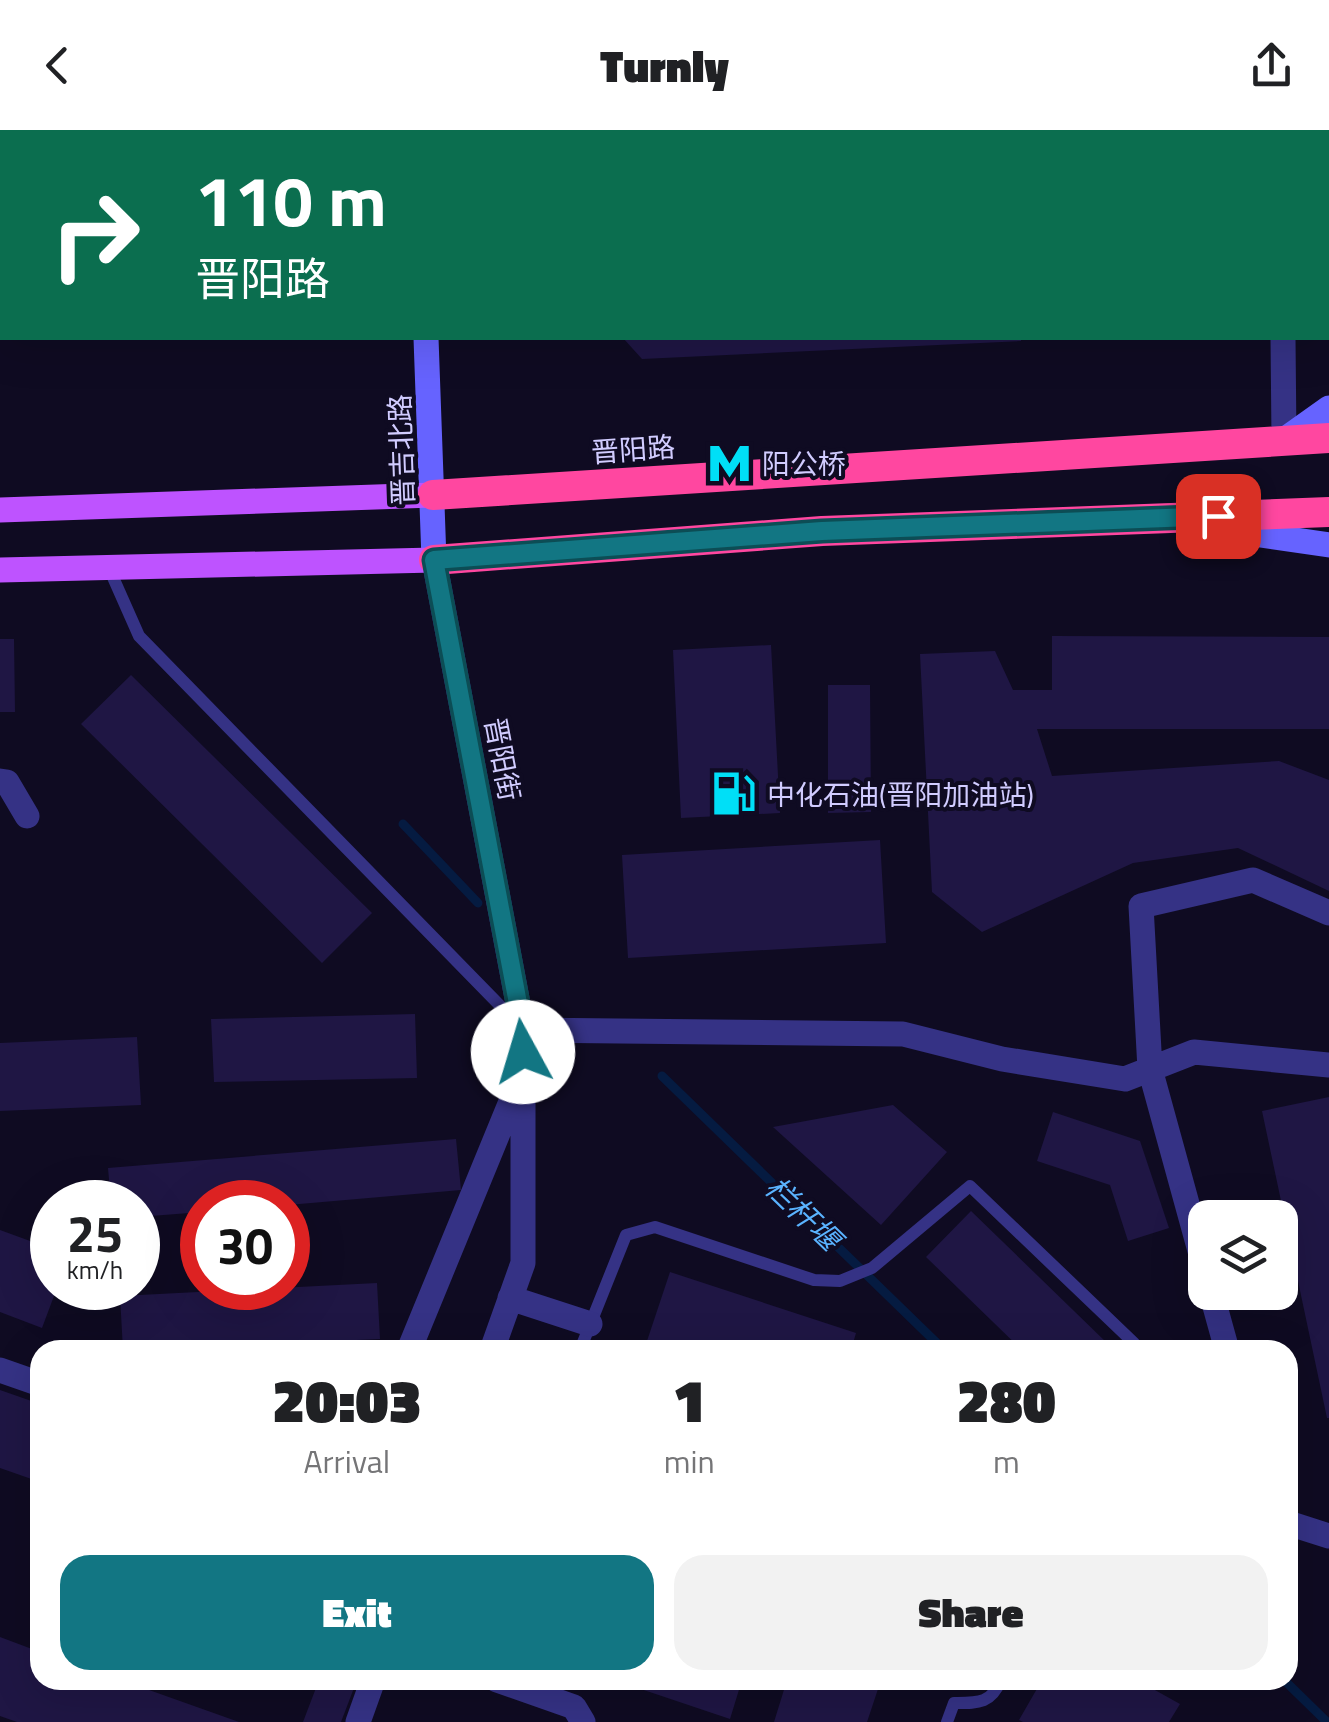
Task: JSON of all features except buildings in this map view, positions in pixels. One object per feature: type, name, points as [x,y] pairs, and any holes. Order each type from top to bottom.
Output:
[{"type":"highway","name":"晋阳路","points":[[433,495],[1329,438]]},
{"type":"highway","points":[[434,560],[822,531],[1329,512]]},
{"type":"main road","name":"晋阳路","points":[[0,510],[433,495]]},
{"type":"main road","points":[[0,570],[434,560]]},
{"type":"street","name":"晋吉北路","points":[[426,340],[434,560]]},
{"type":"street","points":[[1283,340],[1284,440]]},
{"type":"street","points":[[1284,440],[1329,408]]},
{"type":"street","points":[[1144,518],[1329,545]]},
{"type":"street","name":"晋阳街","points":[[434,560],[523,1030],[523,1263],[495,1340]]},
{"type":"street","points":[[0,780],[7,782],[28,816]]},
{"type":"street","points":[[1188,1207],[1150,1069],[1141,906],[1253,880],[1329,913]]},
{"type":"street","points":[[523,1030],[903,1034],[1002,1059],[1126,1079],[1194,1052],[1329,1065]]},
{"type":"street","points":[[414,1340],[523,1073]]},
{"type":"street","points":[[510,1298],[590,1324]]},
{"type":"street","points":[[1217,1310],[1224,1340]]},
{"type":"street","points":[[0,1370],[30,1380]]},
{"type":"street","points":[[1298,1526],[1329,1536]]},
{"type":"street","points":[[358,1722],[369,1690]]},
{"type":"street","points":[[536,1690],[574,1707],[583,1722]]},
{"type":"lane","points":[[108,566],[139,636],[523,1030]]},
{"type":"lane","points":[[584,1340],[626,1234],[654,1227],[814,1280],[840,1282],[872,1268],[970,1186],[1130,1340]]},
{"type":"lane","points":[[947,1722],[954,1703],[982,1703],[997,1690]]},
{"type":"waterway","name":"栏杆堰","points":[[403,824],[478,903]]},
{"type":"waterway","name":"栏杆堰","points":[[662,1076],[934,1340]]},
{"type":"waterway","name":"栏杆堰","points":[[1294,1690],[1327,1722]]},
{"type":"place","name":"阳公桥","points":[[729,463]]},
{"type":"place","name":"中化石油(晋阳加油站)","points":[[734,794]]},
{"type":"route","points":[[523,1052],[523,1030],[486,824],[434,560],[822,531],[1218,516]]}]
